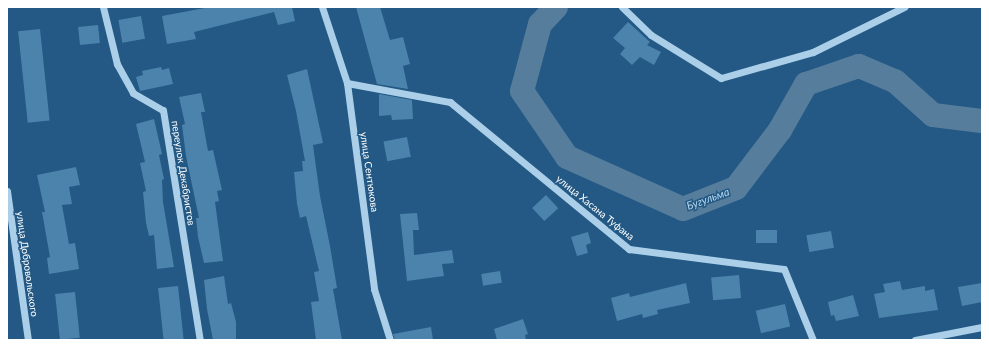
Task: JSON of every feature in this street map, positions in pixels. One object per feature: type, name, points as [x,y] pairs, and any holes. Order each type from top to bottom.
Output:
[{"type":"street","name":"переулок Декабристов","points":[[103,7],[116,64],[133,94],[163,110],[200,340]]},
{"type":"street","name":"улица Сентюкова","points":[[322,7],[347,83],[374,288],[390,340]]},
{"type":"street","points":[[622,7],[650,36],[722,78],[813,52],[904,7]]},
{"type":"street","name":"улица Хасана Туфана","points":[[347,83],[450,102],[629,249],[784,269],[813,340]]},
{"type":"street","name":"улица Добровольского","points":[[7,191],[28,340]]},
{"type":"street","points":[[915,340],[982,328]]},
{"type":"building","points":[[210,7],[292,7],[295,21],[278,25],[274,12],[194,32],[196,39],[167,44],[162,16]]},
{"type":"building","points":[[356,7],[380,7],[390,40],[403,37],[410,64],[403,66],[408,89],[377,84]]},
{"type":"building","points":[[141,16],[145,39],[122,43],[118,20]]},
{"type":"building","points":[[628,22],[650,42],[647,45],[661,52],[654,65],[640,57],[632,65],[620,54],[625,48],[613,38]]},
{"type":"building","points":[[98,25],[100,43],[80,45],[78,27]]},
{"type":"building","points":[[40,29],[50,120],[28,123],[18,31]]},
{"type":"building","points":[[161,67],[162,70],[169,68],[173,84],[140,91],[136,77],[143,75],[142,71]]},
{"type":"building","points":[[307,69],[323,143],[313,145],[320,196],[337,288],[333,289],[342,340],[316,340],[311,302],[319,301],[314,272],[319,271],[306,216],[300,218],[297,204],[294,172],[303,171],[302,161],[305,161],[296,111],[287,75]]},
{"type":"building","points":[[201,93],[205,112],[201,112],[208,151],[213,150],[222,190],[217,191],[219,201],[215,202],[223,261],[204,263],[198,237],[196,218],[199,218],[186,156],[182,125],[185,124],[179,97]]},
{"type":"building","points":[[379,94],[412,100],[413,119],[392,120],[391,115],[379,116]]},
{"type":"building","points":[[154,119],[162,154],[159,155],[164,179],[162,180],[163,202],[174,267],[157,269],[154,235],[149,236],[146,223],[143,192],[146,191],[140,163],[145,162],[136,124]]},
{"type":"building","points":[[407,137],[411,157],[387,161],[383,142]]},
{"type":"building","points":[[76,167],[80,185],[69,187],[72,204],[62,205],[69,244],[75,243],[79,269],[49,274],[47,258],[50,257],[42,212],[45,212],[37,175]]},
{"type":"building","points":[[546,195],[558,208],[544,221],[532,208]]},
{"type":"building","points":[[417,213],[419,230],[413,230],[414,255],[452,250],[454,263],[442,264],[444,276],[407,281],[400,214]]},
{"type":"building","points":[[756,230],[777,230],[777,243],[756,243]]},
{"type":"building","points":[[831,231],[834,248],[809,252],[806,235]]},
{"type":"building","points":[[588,232],[591,243],[586,245],[588,253],[577,256],[571,237]]},
{"type":"building","points":[[500,271],[502,283],[483,286],[481,274]]},
{"type":"building","points":[[739,275],[741,298],[713,300],[711,277]]},
{"type":"building","points":[[224,276],[228,304],[231,303],[236,322],[236,340],[213,340],[207,309],[204,280]]},
{"type":"building","points":[[900,281],[902,290],[925,286],[925,291],[934,289],[938,310],[879,318],[874,294],[885,292],[883,284]]},
{"type":"building","points":[[686,283],[690,303],[657,310],[658,314],[643,318],[642,314],[617,321],[611,298],[629,293],[630,297]]},
{"type":"building","points":[[982,283],[982,302],[962,306],[958,287]]},
{"type":"building","points":[[178,286],[184,340],[164,340],[158,288]]},
{"type":"building","points":[[75,292],[80,338],[60,340],[55,294]]},
{"type":"building","points":[[853,295],[859,316],[836,321],[834,315],[831,316],[828,302]]},
{"type":"building","points":[[785,304],[790,326],[761,333],[756,311]]},
{"type":"building","points":[[523,319],[528,334],[525,335],[526,340],[497,340],[494,329]]},
{"type":"building","points":[[431,327],[433,340],[395,340],[393,334]]},
{"type":"waterway","name":"Бугульма","points":[[556,7],[540,24],[522,91],[567,157],[683,209],[736,188],[780,130],[806,84],[859,66],[895,81],[933,115],[982,121]]}]
